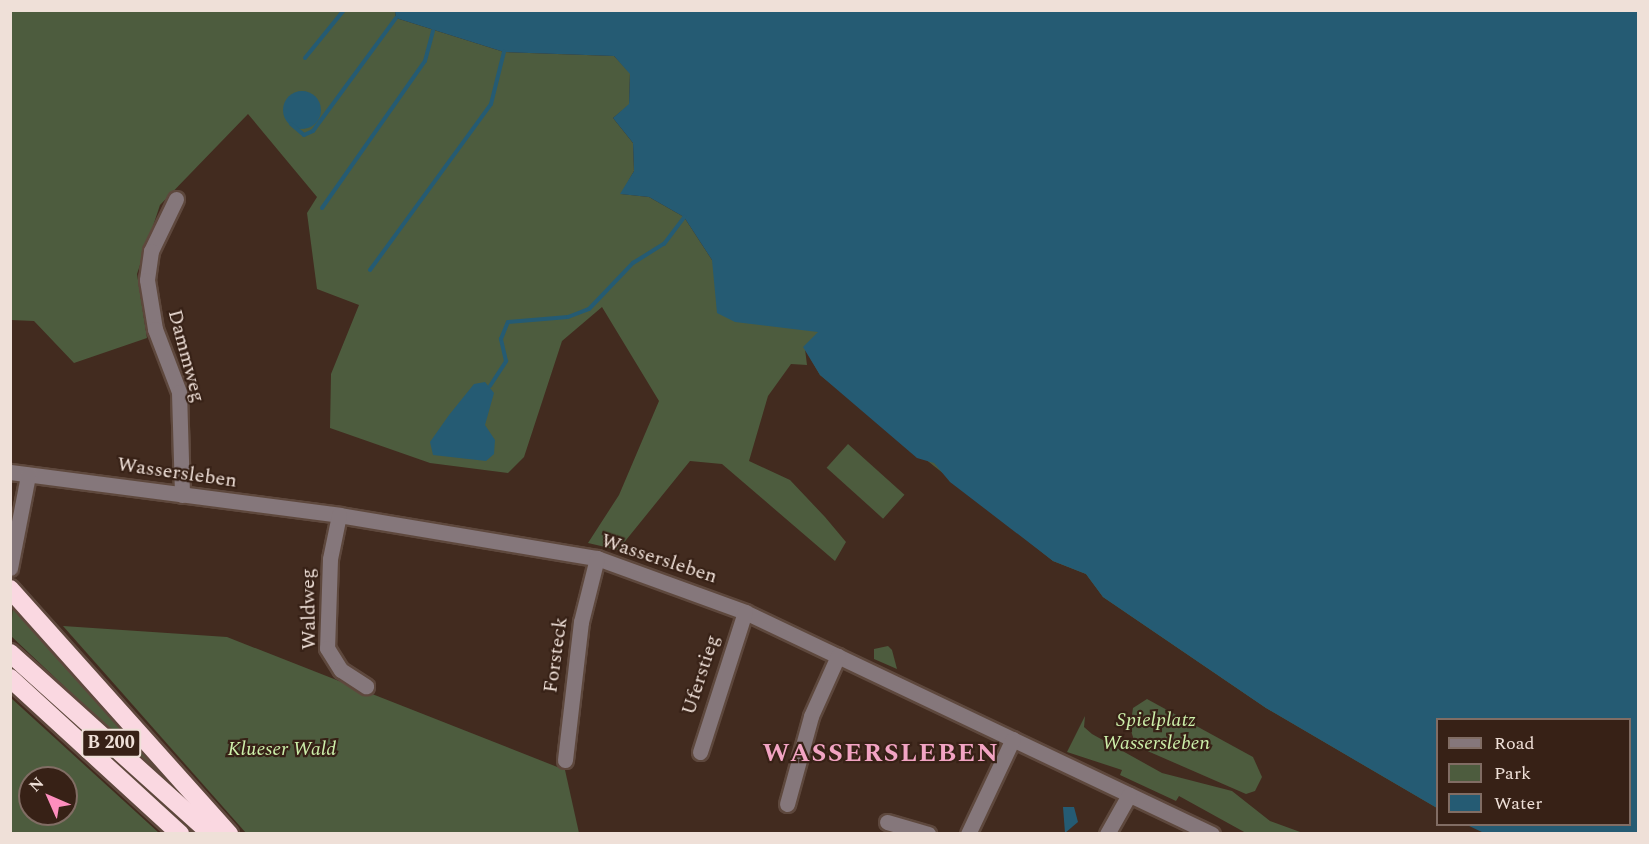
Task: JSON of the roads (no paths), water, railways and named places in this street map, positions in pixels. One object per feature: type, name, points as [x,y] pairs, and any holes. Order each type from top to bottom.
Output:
[{"type":"highway","points":[[10,589],[229,834]]},
{"type":"highway","name":"B 200","points":[[10,653],[211,834]]},
{"type":"highway","name":"B 200","points":[[10,678],[180,834]]},
{"type":"street","name":"Dammweg","points":[[176,199],[150,251],[147,280],[155,329],[179,392],[182,495]]},
{"type":"street","name":"Wassersleben","points":[[10,472],[339,516],[597,558],[745,612],[1212,834]]},
{"type":"street","points":[[10,568],[28,475]]},
{"type":"street","name":"Waldweg","points":[[339,516],[330,559],[327,648],[341,670],[366,686]]},
{"type":"street","name":"Forsteck","points":[[565,760],[581,622],[597,558]]},
{"type":"street","name":"Uferstieg","points":[[700,752],[745,612]]},
{"type":"street","points":[[787,804],[811,716],[838,656]]},
{"type":"street","points":[[968,834],[1013,739]]},
{"type":"street","points":[[1107,834],[1129,795]]},
{"type":"street","points":[[887,822],[928,834]]},
{"type":"water","points":[[395,11],[1638,11],[1638,833],[1484,833],[1469,826],[1631,826],[1631,718],[1436,718],[1436,807],[1266,708],[1103,597],[1086,574],[1053,561],[950,482],[934,463],[917,458],[820,375],[803,347],[818,332],[735,322],[717,313],[712,260],[684,217],[649,197],[620,194],[634,171],[633,143],[613,118],[629,104],[630,74],[614,56],[504,52],[396,18]]},
{"type":"water","points":[[302,91],[315,97],[321,110],[315,123],[302,129],[289,123],[283,110],[289,97]]},
{"type":"water","points":[[485,382],[494,393],[485,425],[495,440],[494,454],[486,461],[433,455],[430,442],[449,415],[474,384]]},
{"type":"water","points":[[1063,807],[1074,807],[1078,822],[1065,833]]},
{"type":"waterway","points":[[305,58],[344,10]]},
{"type":"waterway","points":[[291,124],[304,135],[313,131],[396,18]]},
{"type":"waterway","points":[[322,208],[425,61],[433,31]]},
{"type":"waterway","points":[[370,270],[491,104],[504,52]]},
{"type":"waterway","points":[[490,386],[506,361],[501,339],[508,322],[568,317],[589,309],[633,263],[664,244],[684,217]]},
{"type":"district","name":"WASSERSLEBEN","points":[[881,754]]},
{"type":"park label","name":"Spielplatz Wassersleben","points":[[1156,732]]},
{"type":"park label","name":"Klueser Wald","points":[[282,749]]}]
